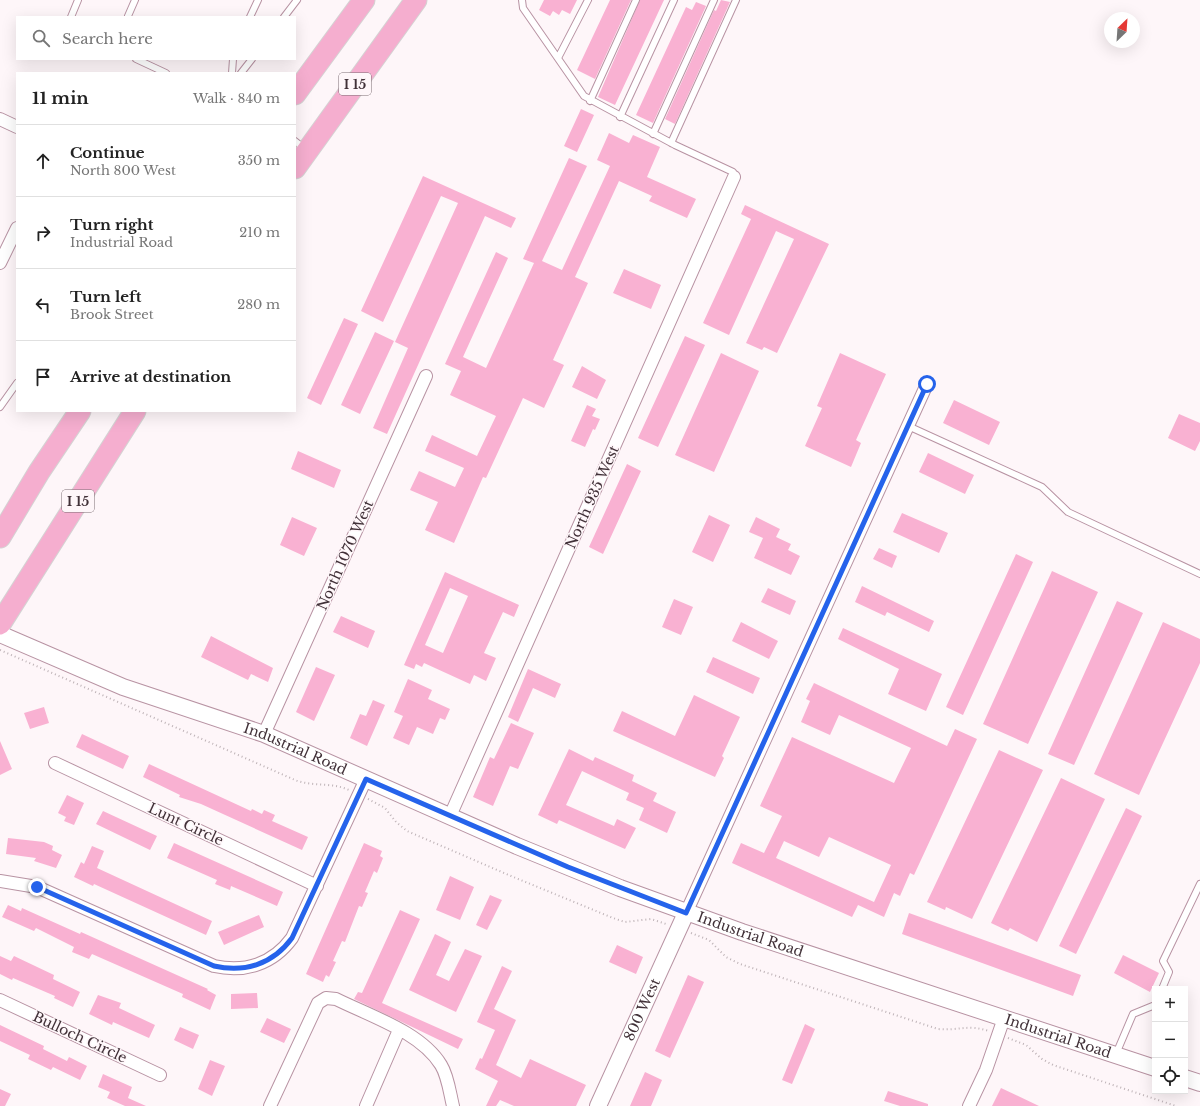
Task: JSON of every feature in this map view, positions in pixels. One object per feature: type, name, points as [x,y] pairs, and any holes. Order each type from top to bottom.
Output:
[{"type":"highway","points":[[296,93],[364,0]]},
{"type":"highway","name":"I 15","points":[[296,164],[301,146],[416,0]]},
{"type":"highway","points":[[0,537],[39,472],[79,412]]},
{"type":"highway","name":"I 15","points":[[0,624],[134,412]]},
{"type":"street","points":[[0,119],[16,127]]},
{"type":"street","name":"North 935 West","points":[[450,816],[734,177]]},
{"type":"street","points":[[0,263],[16,230]]},
{"type":"street","name":"North 1070 West","points":[[264,734],[426,376]]},
{"type":"street","points":[[686,913],[927,384]]},
{"type":"street","name":"Industrial Road","points":[[0,634],[123,687],[264,734],[568,867],[686,913],[1152,1067]]},
{"type":"street","name":"Lunt Circle","points":[[55,763],[317,886]]},
{"type":"street","points":[[0,881],[37,887],[203,962],[224,968],[235,969],[262,963],[274,956],[286,946],[297,928],[366,779]]},
{"type":"street","name":"800 West","points":[[598,1106],[686,913]]},
{"type":"street","points":[[270,1106],[318,1003],[326,998],[336,999],[399,1030],[428,1047],[442,1066],[453,1106]]},
{"type":"street","name":"Bulloch Circle","points":[[0,1000],[160,1075]]},
{"type":"street","points":[[969,1106],[988,1063],[1004,1018]]},
{"type":"street","points":[[366,1106],[399,1030]]},
{"type":"street","points":[[1188,1079],[1200,1083]]},
{"type":"lane","points":[[71,16],[78,0]]},
{"type":"lane","points":[[128,16],[135,0]]},
{"type":"lane","points":[[250,16],[258,0]]},
{"type":"lane","points":[[285,16],[297,0]]},
{"type":"lane","points":[[522,0],[523,8],[584,96],[590,101],[653,134],[733,172],[734,177]]},
{"type":"lane","points":[[558,58],[588,0]]},
{"type":"lane","points":[[590,101],[636,0]]},
{"type":"lane","points":[[620,117],[674,0]]},
{"type":"lane","points":[[653,134],[714,0]]},
{"type":"lane","points":[[671,143],[736,0]]},
{"type":"lane","points":[[138,60],[164,72]]},
{"type":"lane","points":[[232,72],[233,60]]},
{"type":"lane","points":[[242,72],[251,60]]},
{"type":"lane","points":[[0,407],[16,384]]},
{"type":"lane","points":[[908,426],[1042,488],[1068,512],[1200,574]]},
{"type":"lane","points":[[1163,986],[1169,972],[1163,961],[1200,884]]},
{"type":"lane","points":[[1116,1055],[1134,1014],[1152,1006]]},
{"type":"path","points":[[0,650],[295,780],[314,785],[335,785],[342,787]]},
{"type":"path","points":[[374,802],[385,808],[396,822],[407,831],[550,893],[619,920],[633,922],[647,919],[661,922]]},
{"type":"path","points":[[694,934],[708,940],[726,957],[740,964],[938,1029],[970,1027],[980,1028]]},
{"type":"path","points":[[1014,1040],[1026,1045],[1042,1059],[1053,1065],[1176,1106]]},
{"type":"building","points":[[544,0],[577,0],[570,14],[562,10],[559,15],[553,11],[550,16],[539,10]]},
{"type":"building","points":[[610,0],[631,0],[595,79],[577,70]]},
{"type":"building","points":[[640,0],[664,0],[615,105],[598,97]]},
{"type":"building","points":[[721,0],[730,2],[675,124],[665,119],[714,10],[716,11]]},
{"type":"building","points":[[696,2],[706,6],[653,123],[636,115],[686,7],[692,10]]},
{"type":"building","points":[[581,109],[594,115],[577,152],[564,146]]},
{"type":"building","points":[[609,133],[629,143],[633,135],[660,147],[647,177],[696,199],[687,218],[649,201],[652,196],[619,181],[575,277],[588,283],[553,360],[564,365],[544,408],[523,398],[486,478],[483,477],[454,543],[425,530],[438,502],[410,490],[419,471],[455,487],[464,468],[425,451],[432,435],[477,456],[496,416],[450,395],[461,371],[445,364],[496,252],[508,258],[463,357],[486,368],[534,263],[523,259],[569,158],[587,166],[542,261],[562,270],[610,166],[597,160]]},
{"type":"building","points":[[423,176],[516,218],[511,228],[485,216],[387,434],[373,428],[408,348],[395,342],[458,203],[441,196],[383,322],[361,311]]},
{"type":"building","points":[[745,205],[829,244],[777,353],[764,347],[762,350],[746,343],[794,239],[776,231],[729,335],[703,323],[751,219],[741,214]]},
{"type":"building","points":[[624,269],[661,285],[651,309],[613,293]]},
{"type":"building","points":[[344,318],[358,324],[321,405],[307,398]]},
{"type":"building","points":[[375,332],[394,341],[360,414],[341,405]]},
{"type":"building","points":[[685,336],[705,345],[658,447],[638,438]]},
{"type":"building","points":[[721,353],[759,371],[714,472],[675,455]]},
{"type":"building","points":[[840,353],[886,374],[856,440],[861,443],[851,467],[805,446],[822,408],[817,406]]},
{"type":"building","points":[[582,366],[606,380],[597,399],[572,387]]},
{"type":"building","points":[[954,400],[1000,422],[989,445],[943,423]]},
{"type":"building","points":[[587,405],[596,409],[592,416],[600,419],[595,430],[593,429],[585,447],[571,441]]},
{"type":"building","points":[[1179,414],[1200,423],[1200,441],[1195,451],[1168,438]]},
{"type":"building","points":[[298,451],[341,470],[334,488],[291,469]]},
{"type":"building","points":[[928,453],[974,475],[965,494],[919,472]]},
{"type":"building","points":[[627,464],[641,471],[603,554],[589,547]]},
{"type":"building","points":[[902,513],[948,533],[939,553],[893,532]]},
{"type":"building","points":[[709,515],[730,525],[713,562],[692,552]]},
{"type":"building","points":[[292,517],[317,528],[304,556],[280,545]]},
{"type":"building","points":[[756,517],[780,529],[776,537],[791,544],[788,550],[800,556],[791,575],[754,558],[763,538],[749,532]]},
{"type":"building","points":[[879,548],[897,556],[892,568],[873,559]]},
{"type":"building","points":[[1016,554],[1033,562],[963,715],[946,707]]},
{"type":"building","points":[[1052,571],[1098,592],[1028,744],[983,724]]},
{"type":"building","points":[[445,572],[519,605],[514,617],[503,612],[484,653],[496,658],[486,681],[474,675],[470,684],[424,663],[422,667],[416,664],[414,669],[404,665]],"holes":[[[450,588],[468,596],[443,653],[425,645]]]},
{"type":"building","points":[[862,586],[934,621],[929,632],[887,612],[885,616],[855,602]]},
{"type":"building","points":[[768,588],[796,601],[790,615],[761,602]]},
{"type":"building","points":[[674,599],[693,607],[681,635],[662,627]]},
{"type":"building","points":[[1117,601],[1143,613],[1074,765],[1048,754]]},
{"type":"building","points":[[341,616],[375,631],[368,648],[333,632]]},
{"type":"building","points":[[741,622],[778,641],[769,659],[732,641]]},
{"type":"building","points":[[1163,622],[1200,639],[1200,663],[1139,795],[1094,774]]},
{"type":"building","points":[[843,628],[942,674],[926,711],[888,694],[899,669],[838,639]]},
{"type":"building","points":[[211,636],[273,668],[268,682],[251,674],[248,680],[201,657]]},
{"type":"building","points":[[713,657],[760,678],[753,694],[706,672]]},
{"type":"building","points":[[316,667],[335,675],[314,721],[296,712]]},
{"type":"building","points":[[528,669],[561,684],[555,698],[533,688],[518,722],[508,717]]},
{"type":"building","points":[[408,679],[432,690],[428,699],[450,709],[445,720],[440,718],[433,734],[417,727],[409,745],[393,738],[403,716],[394,712]]},
{"type":"building","points":[[814,683],[947,746],[955,729],[977,739],[914,875],[910,873],[900,896],[894,893],[884,917],[858,905],[852,917],[732,863],[741,843],[764,853],[782,816],[760,806],[792,737],[894,783],[911,748],[839,715],[830,735],[801,722],[810,701],[806,699]],"holes":[[[829,837],[891,865],[874,902],[776,858],[784,841],[819,857]]]},
{"type":"building","points":[[694,695],[740,717],[722,756],[724,758],[715,777],[613,731],[622,711],[675,736]]},
{"type":"building","points":[[373,700],[385,705],[367,746],[350,738],[360,714],[366,716]]},
{"type":"building","points":[[44,707],[49,723],[30,729],[24,713]]},
{"type":"building","points":[[511,723],[534,733],[518,769],[510,766],[493,806],[473,797],[490,757],[494,759]]},
{"type":"building","points":[[82,734],[129,756],[123,769],[76,747]]},
{"type":"building","points":[[0,741],[12,769],[0,775]]},
{"type":"building","points":[[569,749],[593,761],[595,757],[634,775],[632,781],[657,793],[653,801],[676,812],[667,833],[639,820],[644,808],[626,800],[629,793],[582,771],[566,805],[614,826],[617,819],[636,828],[625,849],[559,820],[557,824],[538,815]]},
{"type":"building","points":[[999,750],[1043,770],[972,919],[946,907],[945,910],[927,902]]},
{"type":"building","points":[[149,764],[251,811],[252,809],[262,814],[264,810],[275,815],[272,821],[308,837],[302,850],[201,804],[179,797],[180,795],[143,777]]},
{"type":"building","points":[[1061,778],[1105,799],[1037,942],[1010,928],[1008,931],[991,923]]},
{"type":"building","points":[[67,795],[84,803],[74,825],[64,821],[66,817],[58,813]]},
{"type":"building","points":[[1126,808],[1142,816],[1076,954],[1059,946]]},
{"type":"building","points":[[103,811],[157,836],[150,850],[96,824]]},
{"type":"building","points":[[8,838],[44,842],[53,846],[52,850],[62,855],[56,868],[34,861],[36,858],[6,854]]},
{"type":"building","points":[[174,843],[283,892],[277,906],[231,886],[230,890],[215,884],[217,880],[167,858]]},
{"type":"building","points":[[364,843],[382,851],[380,856],[383,858],[377,873],[374,871],[365,892],[368,893],[362,907],[359,906],[345,942],[342,941],[333,961],[336,962],[329,977],[326,975],[323,982],[306,974]]},
{"type":"building","points":[[92,846],[104,851],[97,868],[212,921],[206,935],[94,884],[93,886],[74,877],[81,862],[84,864]]},
{"type":"building","points":[[450,876],[474,887],[460,920],[436,910]]},
{"type":"building","points":[[490,895],[502,900],[487,930],[476,925]]},
{"type":"building","points":[[8,905],[21,911],[22,908],[80,934],[81,932],[208,989],[207,990],[216,995],[210,1010],[182,997],[183,994],[92,954],[89,959],[72,952],[74,947],[36,928],[34,931],[2,917]]},
{"type":"building","points":[[400,910],[420,919],[382,1003],[463,1039],[458,1049],[354,999],[358,992],[362,993]]},
{"type":"building","points":[[909,913],[1081,975],[1073,996],[902,934]]},
{"type":"building","points":[[259,915],[264,927],[224,945],[218,932]]},
{"type":"building","points":[[435,934],[451,942],[436,975],[449,981],[465,949],[482,956],[456,1012],[409,990]]},
{"type":"building","points":[[617,945],[643,957],[636,974],[609,962]]},
{"type":"building","points":[[1123,955],[1159,973],[1150,992],[1114,973]]},
{"type":"building","points":[[0,956],[11,961],[14,956],[54,975],[53,979],[80,992],[73,1007],[54,998],[55,996],[0,974]]},
{"type":"building","points":[[502,966],[512,971],[494,1009],[516,1020],[496,1065],[521,1078],[530,1059],[586,1085],[576,1106],[514,1106],[500,1100],[496,1106],[486,1106],[498,1081],[475,1069],[480,1058],[482,1059],[495,1030],[477,1022]]},
{"type":"building","points":[[688,975],[704,982],[670,1058],[655,1051]]},
{"type":"building","points":[[257,993],[258,1008],[231,1009],[231,994]]},
{"type":"building","points":[[98,995],[121,1003],[119,1008],[155,1025],[149,1038],[113,1022],[112,1025],[89,1014]]},
{"type":"building","points":[[267,1018],[291,1029],[284,1043],[260,1032]]},
{"type":"building","points":[[805,1024],[815,1029],[792,1084],[782,1080]]},
{"type":"building","points":[[0,1025],[44,1046],[43,1049],[67,1061],[69,1057],[87,1066],[80,1080],[53,1067],[51,1070],[28,1059],[30,1055],[0,1041]]},
{"type":"building","points":[[180,1027],[199,1035],[193,1049],[174,1040]]},
{"type":"building","points":[[210,1060],[225,1066],[212,1096],[198,1089]]},
{"type":"building","points":[[645,1072],[662,1080],[651,1106],[630,1106]]},
{"type":"building","points":[[103,1074],[132,1087],[128,1098],[146,1106],[125,1106],[107,1098],[110,1092],[98,1087]]},
{"type":"building","points":[[1001,1088],[1039,1106],[992,1106]]},
{"type":"building","points":[[0,1089],[11,1094],[5,1106],[0,1106]]},
{"type":"building","points":[[888,1091],[928,1104],[928,1106],[900,1106],[884,1101]]},
{"type":"route","points":[[37,887],[203,962],[214,966],[235,969],[254,966],[279,953],[292,938],[366,779],[517,846],[686,913],[927,384]]}]
